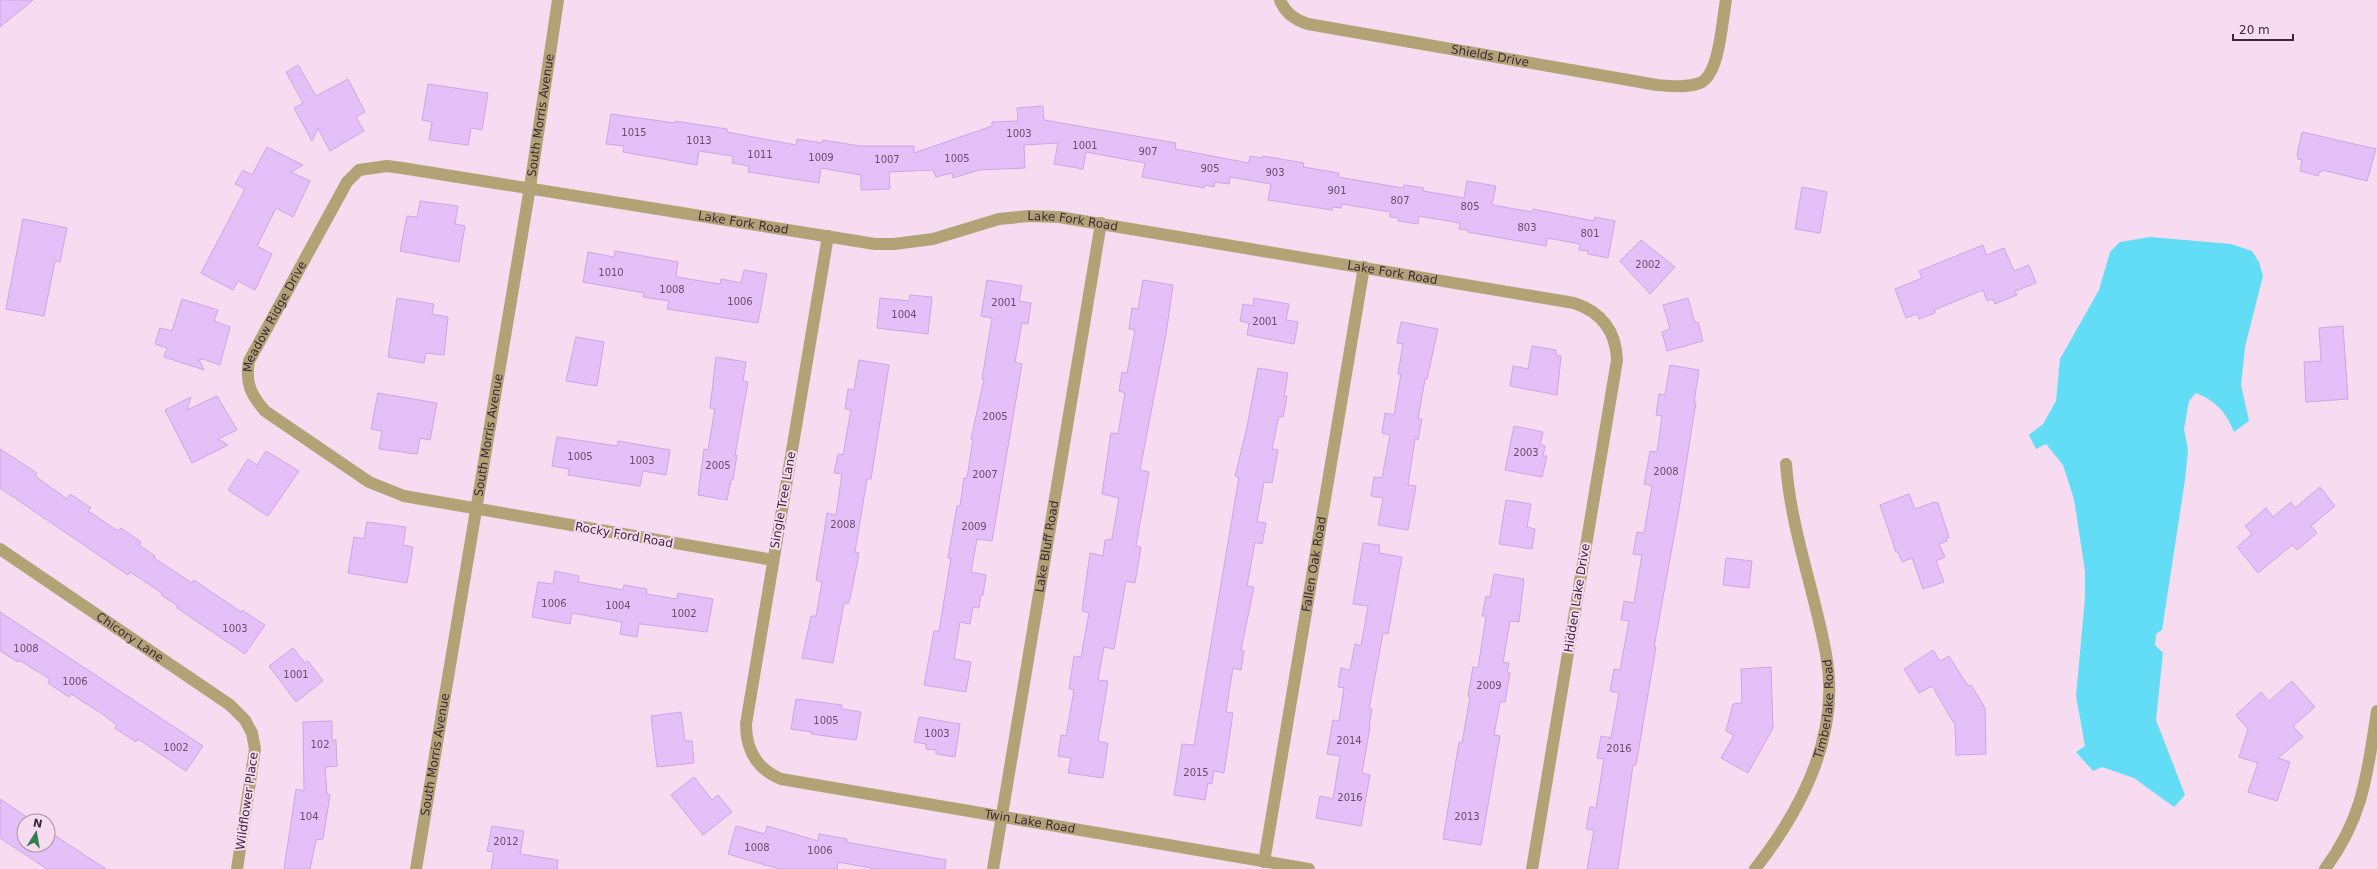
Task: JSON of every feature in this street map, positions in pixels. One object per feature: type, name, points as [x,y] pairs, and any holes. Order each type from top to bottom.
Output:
[{"type":"street","name":"South Morris Avenue","points":[[416,869],[530,187],[558,0]]},
{"type":"street","name":"Shields Drive","points":[[1282,5],[1291,16],[1308,24],[1657,85],[1678,86],[1700,82],[1708,77],[1714,65],[1726,0]]},
{"type":"street","name":"Meadow Ridge Drive","points":[[476,509],[404,496],[369,482],[265,411],[254,398],[248,387],[247,372],[249,361],[347,182],[359,170],[387,166],[530,187]]},
{"type":"street","name":"Lake Fork Road","points":[[530,187],[875,244],[894,244],[933,239],[984,223],[1029,216],[1059,217],[1574,304],[1594,312],[1609,328]]},
{"type":"street","name":"Lake Bluff Road","points":[[993,869],[1000,818],[1101,224]]},
{"type":"street","name":"Single Tree Lane","points":[[756,761],[748,744],[746,724],[828,236]]},
{"type":"street","name":"Fallen Oak Road","points":[[1264,862],[1364,268]]},
{"type":"street","name":"Hidden Lake Drive","points":[[1532,869],[1617,360],[1616,349],[1609,328]]},
{"type":"street","name":"Timberlake Road","points":[[1755,869],[1778,839],[1804,793],[1827,725],[1829,693],[1826,654],[1798,546],[1786,464]]},
{"type":"street","name":"Rocky Ford Road","points":[[476,509],[773,560]]},
{"type":"street","name":"Chicory Lane","points":[[0,549],[230,705],[245,720],[252,733]]},
{"type":"street","points":[[2325,869],[2350,831],[2358,810],[2366,779],[2377,711]]},
{"type":"street","name":"Wildflower Place","points":[[237,869],[255,759],[252,733]]},
{"type":"street","name":"Twin Lake Road","points":[[756,761],[772,775],[781,779],[1000,818],[1309,869]]},
{"type":"water","points":[[2150,237],[2231,244],[2252,251],[2259,262],[2263,276],[2245,347],[2241,385],[2249,421],[2234,432],[2228,419],[2220,408],[2209,399],[2196,393],[2189,401],[2184,429],[2188,450],[2185,480],[2162,630],[2156,634],[2155,645],[2163,653],[2156,720],[2185,795],[2174,807],[2134,778],[2102,767],[2093,771],[2076,752],[2085,746],[2076,696],[2085,598],[2085,571],[2074,499],[2063,465],[2046,444],[2036,449],[2029,435],[2043,424],[2056,401],[2060,359],[2099,290],[2110,252],[2120,242]]},
{"type":"building","points":[[0,0],[33,0],[0,27]]},
{"type":"building","points":[[298,65],[316,96],[348,79],[365,112],[356,117],[364,131],[330,151],[318,128],[312,141],[294,108],[303,103],[286,72]]},
{"type":"building","points":[[428,84],[488,93],[482,130],[471,128],[468,145],[429,140],[432,122],[422,120]]},
{"type":"building","points":[[1043,106],[1044,120],[1176,143],[1175,149],[1249,163],[1250,156],[1262,158],[1263,156],[1304,163],[1303,167],[1339,173],[1338,177],[1403,188],[1404,185],[1424,188],[1423,191],[1464,198],[1467,181],[1496,186],[1492,205],[1532,212],[1533,209],[1594,221],[1595,217],[1615,221],[1608,258],[1588,254],[1588,251],[1579,250],[1580,244],[1547,238],[1546,246],[1468,232],[1468,230],[1459,229],[1460,223],[1419,216],[1418,224],[1398,221],[1398,218],[1390,217],[1390,212],[1342,204],[1341,208],[1333,207],[1332,210],[1268,200],[1271,184],[1230,177],[1229,184],[1215,182],[1214,187],[1205,185],[1204,188],[1142,177],[1145,163],[1086,152],[1083,169],[1054,164],[1058,143],[1024,145],[1025,168],[979,170],[953,178],[952,173],[936,177],[933,170],[889,172],[890,189],[861,190],[861,175],[821,168],[819,183],[748,172],[749,166],[732,163],[733,156],[699,151],[697,165],[623,152],[624,146],[606,144],[611,114],[675,123],[675,121],[727,129],[727,132],[796,145],[797,139],[822,143],[823,140],[860,146],[914,146],[914,153],[992,126],[992,122],[1018,121],[1017,108]]},
{"type":"building","points":[[2302,132],[2376,149],[2367,181],[2323,170],[2322,172],[2319,172],[2318,176],[2300,171],[2302,160],[2298,159],[2297,154]]},
{"type":"building","points":[[267,147],[303,165],[291,172],[310,181],[293,217],[276,208],[257,246],[272,254],[255,290],[238,281],[233,290],[201,273],[245,189],[235,184],[243,170],[252,175]]},
{"type":"building","points":[[1802,187],[1827,192],[1820,233],[1795,229]]},
{"type":"building","points":[[420,201],[458,206],[455,224],[465,226],[459,262],[400,251],[407,216],[417,217]]},
{"type":"building","points":[[23,219],[67,228],[60,262],[55,261],[44,316],[6,309]]},
{"type":"building","points":[[1641,240],[1675,267],[1650,294],[1620,261]]},
{"type":"building","points":[[1983,245],[1986,255],[2004,248],[2014,271],[2029,265],[2036,283],[2015,291],[2017,295],[1995,304],[1993,299],[1987,301],[1983,290],[1934,310],[1935,313],[1919,319],[1917,314],[1906,318],[1895,289],[1922,278],[1919,271]]},
{"type":"building","points":[[615,251],[678,262],[676,277],[720,284],[721,279],[741,283],[744,270],[767,274],[758,323],[667,309],[669,301],[643,297],[644,293],[583,282],[588,252],[614,257]]},
{"type":"building","points":[[987,280],[1022,286],[1019,301],[1031,303],[1028,324],[1022,323],[1015,362],[1022,364],[992,541],[977,539],[971,572],[986,575],[983,595],[981,595],[979,608],[973,607],[970,624],[960,622],[954,659],[971,662],[966,692],[924,685],[934,631],[939,631],[951,558],[948,558],[957,506],[960,506],[964,478],[967,478],[973,439],[971,439],[984,379],[982,379],[992,318],[981,316]]},
{"type":"building","points":[[1143,280],[1173,285],[1166,334],[1140,470],[1149,472],[1136,546],[1141,547],[1135,583],[1126,581],[1114,649],[1104,647],[1098,680],[1108,681],[1098,741],[1108,743],[1103,778],[1068,773],[1071,758],[1058,756],[1061,735],[1066,736],[1074,690],[1069,689],[1074,656],[1081,657],[1089,613],[1082,611],[1090,553],[1103,556],[1105,540],[1112,539],[1119,498],[1102,494],[1111,433],[1118,434],[1125,393],[1119,391],[1122,372],[1127,373],[1135,330],[1129,329],[1132,308],[1138,309]]},
{"type":"building","points":[[910,295],[932,297],[928,334],[877,328],[880,298],[909,301]]},
{"type":"building","points":[[397,298],[434,304],[432,314],[448,317],[444,355],[426,353],[424,363],[388,357]]},
{"type":"building","points":[[1254,298],[1289,304],[1286,320],[1298,322],[1294,344],[1247,335],[1249,323],[1240,321],[1243,304],[1253,306]]},
{"type":"building","points":[[1688,298],[1695,323],[1698,322],[1703,341],[1667,351],[1662,332],[1670,329],[1663,305]]},
{"type":"building","points":[[182,299],[218,310],[214,321],[230,327],[220,365],[203,359],[199,360],[204,370],[164,357],[167,348],[155,344],[160,328],[172,331]]},
{"type":"building","points":[[1401,322],[1438,329],[1427,379],[1425,379],[1418,419],[1422,419],[1418,440],[1415,439],[1408,485],[1416,486],[1408,530],[1378,525],[1383,498],[1371,496],[1374,477],[1382,478],[1390,435],[1382,433],[1385,413],[1394,415],[1401,374],[1398,374],[1403,344],[1397,343]]},
{"type":"building","points":[[2343,326],[2348,399],[2306,402],[2304,362],[2321,361],[2319,328]]},
{"type":"building","points":[[576,337],[604,342],[597,386],[566,381]]},
{"type":"building","points":[[1532,346],[1556,350],[1556,355],[1561,356],[1557,395],[1510,386],[1513,366],[1528,369]]},
{"type":"building","points":[[716,357],[746,362],[743,381],[748,382],[735,455],[737,455],[733,480],[731,480],[727,500],[698,495],[704,449],[708,450],[715,409],[710,408]]},
{"type":"building","points":[[859,360],[889,365],[871,479],[867,479],[855,552],[859,553],[849,603],[844,603],[833,663],[802,658],[811,616],[816,616],[822,582],[816,580],[827,513],[836,515],[842,474],[834,473],[838,454],[843,455],[851,410],[845,409],[848,389],[854,390]]},
{"type":"building","points":[[1670,365],[1699,370],[1694,402],[1696,402],[1679,509],[1654,647],[1656,647],[1636,765],[1633,765],[1618,869],[1587,869],[1594,830],[1586,829],[1590,807],[1596,808],[1604,759],[1597,758],[1601,736],[1611,738],[1619,693],[1610,691],[1614,669],[1620,670],[1629,621],[1621,620],[1624,601],[1634,603],[1642,555],[1633,554],[1637,532],[1644,533],[1652,486],[1644,484],[1650,451],[1657,452],[1662,416],[1656,415],[1659,394],[1665,395]]},
{"type":"building","points":[[1258,368],[1288,373],[1284,396],[1287,396],[1283,417],[1279,416],[1272,449],[1278,450],[1272,483],[1264,482],[1257,522],[1266,523],[1262,544],[1255,542],[1247,586],[1254,587],[1241,650],[1244,651],[1241,670],[1233,668],[1226,712],[1233,713],[1224,773],[1214,771],[1212,784],[1208,783],[1205,800],[1174,795],[1182,744],[1194,745],[1239,477],[1235,476],[1247,427]]},
{"type":"building","points":[[378,393],[437,403],[430,440],[420,438],[417,454],[379,449],[382,431],[371,429]]},
{"type":"building","points":[[217,396],[237,430],[218,439],[228,445],[192,463],[165,410],[191,397],[187,410]]},
{"type":"building","points":[[1514,426],[1543,432],[1540,445],[1545,446],[1543,456],[1547,456],[1542,477],[1505,470]]},
{"type":"building","points":[[557,437],[617,446],[618,441],[670,450],[666,475],[643,471],[640,486],[568,475],[569,469],[552,466]]},
{"type":"building","points":[[0,449],[37,473],[35,476],[67,499],[70,494],[91,508],[88,511],[118,531],[121,528],[141,542],[139,545],[155,556],[154,558],[192,583],[194,580],[241,612],[242,610],[265,625],[245,654],[177,608],[178,606],[161,595],[162,593],[130,572],[128,575],[0,488]]},
{"type":"building","points":[[266,451],[299,471],[268,516],[228,490],[248,459],[257,465]]},
{"type":"building","points":[[2320,487],[2335,506],[2311,526],[2317,533],[2297,550],[2292,545],[2258,573],[2237,547],[2252,534],[2245,526],[2266,508],[2273,517],[2291,502],[2295,508]]},
{"type":"building","points":[[1909,494],[1915,509],[1935,502],[1938,503],[1949,537],[1946,538],[1947,541],[1939,544],[1945,557],[1936,561],[1944,582],[1923,589],[1912,558],[1902,562],[1898,552],[1896,552],[1880,505]]},
{"type":"building","points":[[1506,500],[1531,504],[1527,527],[1535,529],[1532,549],[1499,544]]},
{"type":"building","points":[[367,522],[406,527],[403,545],[413,547],[407,583],[348,573],[354,537],[364,539]]},
{"type":"building","points":[[1363,543],[1380,545],[1379,553],[1402,557],[1388,634],[1383,633],[1369,709],[1372,709],[1362,773],[1370,775],[1361,826],[1316,818],[1320,796],[1333,799],[1340,756],[1327,754],[1333,720],[1339,721],[1344,688],[1338,687],[1341,668],[1350,670],[1355,644],[1361,646],[1368,606],[1353,604]]},
{"type":"building","points":[[1726,558],[1752,561],[1749,588],[1723,585]]},
{"type":"building","points":[[555,571],[579,576],[578,582],[623,590],[624,585],[647,589],[646,594],[677,599],[678,593],[713,599],[707,632],[639,624],[637,637],[620,634],[622,622],[572,613],[570,624],[532,617],[538,582],[553,584]]},
{"type":"building","points":[[1494,574],[1524,579],[1519,622],[1510,621],[1503,662],[1509,663],[1507,672],[1510,673],[1505,702],[1500,702],[1494,735],[1500,736],[1481,845],[1443,839],[1459,742],[1462,743],[1470,697],[1468,696],[1473,667],[1478,668],[1486,616],[1482,616],[1486,596],[1490,597]]},
{"type":"building","points":[[0,612],[203,746],[186,771],[138,739],[136,742],[115,728],[117,725],[101,713],[71,694],[69,697],[48,683],[50,679],[19,660],[18,662],[0,651]]},
{"type":"building","points":[[293,648],[305,663],[308,661],[323,681],[296,702],[269,666]]},
{"type":"building","points":[[1933,650],[1940,661],[1949,656],[1968,686],[1971,685],[1985,708],[1986,754],[1956,755],[1955,725],[1932,686],[1919,693],[1904,669]]},
{"type":"building","points":[[1771,667],[1773,728],[1748,773],[1721,758],[1734,735],[1726,731],[1733,704],[1742,703],[1741,669]]},
{"type":"building","points":[[2292,681],[2315,707],[2293,726],[2303,737],[2278,758],[2290,762],[2277,801],[2248,792],[2258,763],[2239,757],[2248,729],[2236,715],[2261,692],[2269,701]]},
{"type":"building","points":[[796,699],[842,705],[842,709],[861,712],[856,740],[811,734],[812,732],[791,729]]},
{"type":"building","points":[[681,712],[685,741],[692,741],[694,763],[657,767],[651,716]]},
{"type":"building","points":[[919,717],[960,724],[955,757],[936,754],[936,750],[926,749],[926,744],[914,742]]},
{"type":"building","points":[[332,721],[332,740],[336,740],[337,766],[325,767],[327,794],[330,795],[323,839],[316,840],[310,869],[284,869],[296,789],[304,791],[303,722]]},
{"type":"building","points":[[694,777],[712,800],[718,795],[732,812],[703,835],[671,795]]},
{"type":"building","points":[[0,799],[21,813],[16,813],[16,849],[0,838]]},
{"type":"building","points":[[492,826],[524,831],[520,854],[558,860],[557,869],[491,869],[494,852],[487,851]]},
{"type":"building","points":[[736,826],[765,834],[767,826],[818,841],[819,834],[847,839],[846,842],[946,860],[945,869],[876,869],[838,862],[837,869],[779,869],[728,854]]},
{"type":"building","points":[[56,836],[106,869],[47,869],[23,853],[56,853]]}]
